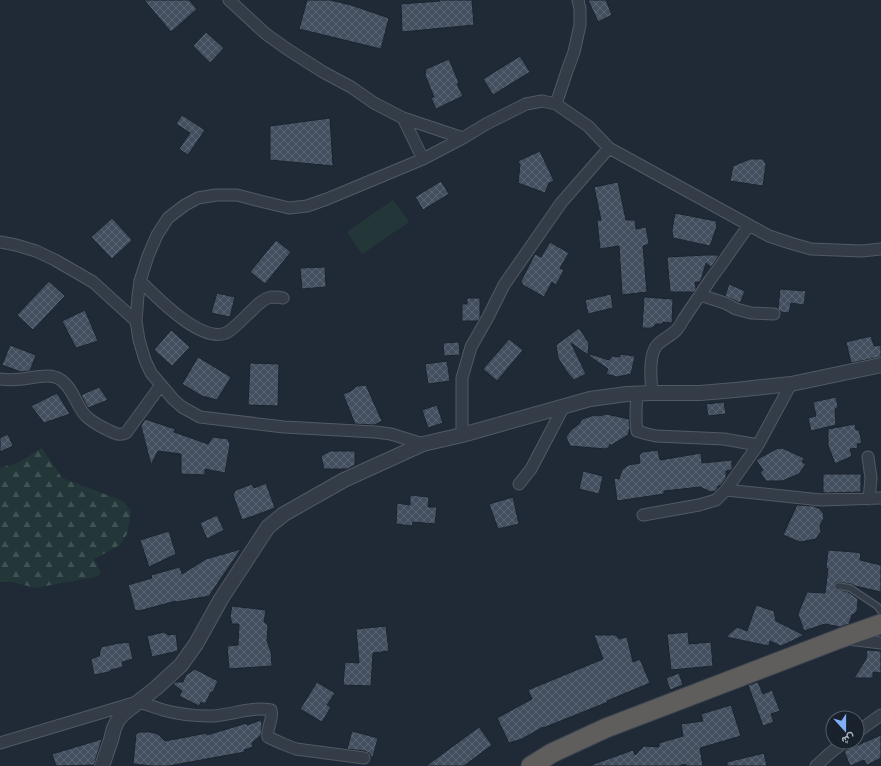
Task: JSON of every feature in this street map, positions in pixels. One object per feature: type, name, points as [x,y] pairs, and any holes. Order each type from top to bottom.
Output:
[{"type":"highway","points":[[531,766],[552,753],[606,728],[881,624]]},
{"type":"street","points":[[229,0],[266,34],[287,49],[323,72],[351,87],[374,103],[403,118],[463,138]]},
{"type":"street","points":[[556,104],[574,52],[580,25],[580,9],[578,0]]},
{"type":"street","points":[[423,444],[391,434],[375,432],[284,427],[200,417],[182,407],[173,399],[151,373],[139,340],[136,321],[140,281],[157,235],[168,218],[185,205],[198,198],[216,195],[237,195],[289,208],[307,206],[423,159],[526,104],[542,101],[556,104],[588,126],[609,148],[769,236],[790,244],[811,249],[862,251],[881,249]]},
{"type":"street","points":[[403,118],[423,159]]},
{"type":"street","points":[[462,435],[462,378],[471,347],[504,285],[561,204],[609,148]]},
{"type":"street","points":[[652,393],[652,357],[657,345],[680,328],[700,295],[749,225]]},
{"type":"street","points":[[0,242],[36,251],[93,282],[136,321]]},
{"type":"street","points":[[140,281],[176,314],[199,329],[214,335],[226,333],[239,323],[257,305],[270,297],[283,298]]},
{"type":"street","points":[[700,295],[725,303],[736,309],[751,313],[774,314]]},
{"type":"street","points":[[102,766],[118,720],[123,714],[156,688],[181,665],[196,644],[221,599],[268,527],[284,514],[344,480],[423,444],[462,435],[590,399],[652,393],[700,393],[791,384],[881,365]]},
{"type":"street","points":[[0,379],[8,380],[47,376],[55,377],[66,385],[85,415],[97,425],[115,434],[122,435],[126,433],[161,385]]},
{"type":"street","points":[[643,515],[700,505],[716,500],[726,490],[758,445],[791,384]]},
{"type":"street","points":[[637,394],[635,410],[638,431],[656,436],[724,439],[758,445]]},
{"type":"street","points":[[519,484],[531,469],[564,406]]},
{"type":"street","points":[[868,457],[871,478],[869,499]]},
{"type":"street","points":[[726,490],[821,500],[881,498]]},
{"type":"street","points":[[841,638],[881,643]]},
{"type":"street","points":[[0,743],[137,702],[178,714],[210,716],[266,709],[272,712],[267,734],[268,737],[273,740],[296,749],[364,758]]},
{"type":"street","points":[[865,726],[881,715]]},
{"type":"street","points":[[816,766],[834,750]]},
{"type":"lane","points":[[838,586],[850,588],[877,606],[881,611]]},
{"type":"green space","points":[[393,200],[409,222],[362,254],[347,232]]},
{"type":"green space","points":[[42,448],[62,478],[123,501],[131,511],[127,534],[120,545],[94,559],[101,573],[95,577],[35,588],[13,582],[0,582],[0,468],[18,463]]},
{"type":"building","points":[[144,0],[189,0],[197,9],[171,32]]},
{"type":"building","points":[[307,0],[330,0],[351,5],[389,18],[381,49],[299,29]]},
{"type":"building","points":[[439,0],[472,0],[474,25],[402,32],[401,4],[440,1]]},
{"type":"building","points":[[588,0],[606,0],[612,15],[598,22]]},
{"type":"building","points":[[206,32],[224,48],[210,63],[193,46]]},
{"type":"building","points":[[520,56],[530,72],[493,95],[483,79]]},
{"type":"building","points":[[449,59],[459,83],[457,84],[463,96],[436,109],[431,98],[434,97],[425,75],[426,69]]},
{"type":"building","points":[[182,115],[205,130],[188,155],[179,149],[190,133],[176,124]]},
{"type":"building","points":[[330,118],[333,166],[270,160],[270,126]]},
{"type":"building","points":[[540,151],[554,181],[549,183],[545,193],[518,183],[520,165],[518,161]]},
{"type":"building","points":[[750,159],[763,159],[766,164],[763,186],[730,181],[733,166]]},
{"type":"building","points":[[441,181],[449,194],[423,210],[415,197]]},
{"type":"building","points":[[618,182],[626,220],[635,220],[636,229],[646,227],[649,244],[643,246],[647,292],[622,295],[619,246],[600,249],[597,220],[601,220],[594,187]]},
{"type":"building","points":[[675,213],[716,221],[717,226],[710,246],[673,238],[672,230]]},
{"type":"building","points":[[112,218],[132,240],[112,259],[91,237]]},
{"type":"building","points":[[276,240],[291,252],[265,284],[250,272]]},
{"type":"building","points":[[550,242],[569,253],[560,268],[564,270],[556,285],[552,282],[544,297],[523,285],[521,281],[535,254],[541,257]]},
{"type":"building","points":[[707,255],[719,256],[711,267],[706,263],[700,282],[695,282],[696,289],[694,292],[670,292],[667,257]]},
{"type":"building","points":[[325,267],[326,287],[302,289],[300,268]]},
{"type":"building","points":[[49,281],[65,296],[33,330],[17,315]]},
{"type":"building","points":[[729,284],[745,291],[740,303],[725,296]]},
{"type":"building","points":[[780,289],[806,291],[804,305],[791,303],[789,313],[781,312],[778,309]]},
{"type":"building","points":[[217,293],[235,297],[230,317],[211,313]]},
{"type":"building","points":[[611,294],[613,308],[588,314],[585,300]]},
{"type":"building","points":[[644,297],[673,299],[672,323],[663,322],[662,324],[656,324],[652,328],[642,328]]},
{"type":"building","points":[[467,298],[480,298],[480,318],[478,321],[462,321],[462,304],[467,304]]},
{"type":"building","points":[[85,310],[98,341],[76,348],[62,321]]},
{"type":"building","points":[[579,328],[589,343],[588,355],[571,343],[586,374],[574,380],[558,358],[556,345]]},
{"type":"building","points":[[171,330],[190,347],[172,366],[154,350]]},
{"type":"building","points":[[871,336],[874,346],[881,345],[881,357],[851,363],[846,342]]},
{"type":"building","points":[[509,339],[523,350],[497,381],[483,369]]},
{"type":"building","points":[[459,342],[460,355],[444,356],[443,343]]},
{"type":"building","points":[[10,345],[36,355],[30,371],[21,372],[2,365]]},
{"type":"building","points":[[590,354],[609,360],[612,356],[620,357],[620,354],[635,356],[631,374],[617,377],[606,374],[608,369],[589,356]]},
{"type":"building","points":[[198,357],[231,377],[217,400],[202,396],[182,384]]},
{"type":"building","points":[[447,361],[450,381],[428,384],[425,364]]},
{"type":"building","points":[[250,363],[279,364],[278,406],[248,405]]},
{"type":"building","points":[[366,385],[382,421],[374,425],[355,424],[343,394],[351,391],[357,386]]},
{"type":"building","points":[[99,387],[108,400],[88,408],[81,395]]},
{"type":"building","points":[[57,393],[70,414],[44,423],[31,406]]},
{"type":"building","points":[[836,397],[838,407],[835,409],[836,425],[811,431],[808,418],[816,416],[813,402]]},
{"type":"building","points":[[724,402],[726,414],[708,416],[706,404]]},
{"type":"building","points":[[437,405],[443,423],[428,428],[422,410]]},
{"type":"building","points":[[606,414],[629,419],[630,428],[628,435],[610,446],[610,444],[606,449],[570,446],[566,437],[582,419],[595,415],[600,416]]},
{"type":"building","points":[[145,419],[175,429],[174,432],[208,444],[213,437],[228,439],[230,445],[225,473],[205,469],[205,475],[181,474],[181,454],[158,451],[151,465],[141,426]]},
{"type":"building","points":[[855,424],[856,430],[859,430],[862,443],[857,444],[858,448],[850,449],[852,456],[835,464],[828,445],[828,429]]},
{"type":"building","points":[[8,434],[13,446],[0,452],[0,438]]},
{"type":"building","points":[[782,448],[804,458],[802,462],[806,464],[799,474],[782,481],[766,481],[760,472],[763,470],[756,460],[776,449]]},
{"type":"building","points":[[658,450],[660,460],[701,453],[702,463],[732,460],[732,469],[726,471],[726,478],[715,491],[711,492],[700,487],[664,491],[664,494],[617,501],[614,478],[619,479],[622,470],[628,465],[640,463],[639,455],[643,452]]},
{"type":"building","points":[[330,451],[355,451],[355,465],[347,469],[324,469],[321,456]]},
{"type":"building","points":[[583,471],[603,476],[599,494],[579,489]]},
{"type":"building","points":[[823,474],[861,474],[861,492],[823,493]]},
{"type":"building","points":[[266,483],[275,508],[242,520],[233,495],[236,490],[252,484],[254,488]]},
{"type":"building","points":[[410,495],[429,497],[428,507],[437,507],[435,524],[413,522],[412,526],[396,524],[397,503],[410,505]]},
{"type":"building","points":[[513,497],[519,524],[498,529],[489,504]]},
{"type":"building","points":[[797,505],[814,506],[820,509],[823,513],[824,518],[820,525],[821,531],[816,539],[800,542],[783,535]]},
{"type":"building","points":[[217,515],[224,530],[207,539],[200,523]]},
{"type":"building","points":[[169,531],[176,554],[149,567],[140,540]]},
{"type":"building","points":[[241,549],[209,596],[176,601],[139,611],[135,610],[128,585],[152,578],[151,575],[180,567],[182,574],[206,559]]},
{"type":"building","points":[[828,550],[861,553],[860,560],[881,565],[881,592],[851,584],[836,582],[834,586],[836,589],[848,592],[858,600],[857,611],[852,615],[849,624],[840,627],[825,624],[804,631],[798,614],[807,592],[825,593],[828,569],[826,568]]},
{"type":"building","points":[[756,605],[774,611],[776,621],[804,635],[781,646],[770,641],[769,646],[726,637],[737,627],[747,631]]},
{"type":"building","points":[[232,606],[266,610],[264,622],[268,625],[267,641],[271,652],[272,666],[229,669],[227,646],[238,645],[239,624],[232,624],[230,616]]},
{"type":"building","points":[[386,626],[389,651],[373,653],[371,686],[343,685],[345,662],[359,663],[356,629]]},
{"type":"building","points":[[164,632],[168,635],[176,634],[178,651],[152,657],[147,636]]},
{"type":"building","points":[[688,632],[689,644],[711,642],[713,666],[671,670],[667,634]]},
{"type":"building","points":[[594,635],[616,635],[619,639],[627,637],[633,662],[640,659],[650,683],[607,701],[608,702],[543,727],[522,739],[509,743],[497,718],[532,699],[528,690],[603,659]]},
{"type":"building","points":[[129,642],[133,659],[122,662],[123,667],[94,675],[91,659],[99,656],[101,647]]},
{"type":"building","points":[[867,650],[881,651],[881,673],[873,672],[873,678],[854,678],[866,659]]},
{"type":"building","points":[[195,669],[218,681],[205,704],[201,702],[199,706],[179,696],[182,691],[173,684],[175,682],[183,682],[186,675]]},
{"type":"building","points":[[679,673],[683,685],[670,690],[666,678]]},
{"type":"building","points":[[317,682],[335,693],[327,705],[331,707],[322,722],[300,709]]},
{"type":"building","points":[[758,682],[763,694],[772,690],[780,711],[771,714],[774,722],[763,726],[748,685]]},
{"type":"building","points":[[731,705],[741,736],[700,748],[703,766],[687,766],[685,764],[679,766],[591,766],[633,750],[635,755],[644,746],[659,747],[659,743],[683,736],[681,724],[703,721],[701,714]]},
{"type":"building","points":[[261,720],[261,735],[252,743],[253,747],[244,750],[245,752],[168,766],[133,764],[136,734],[140,732],[158,734],[165,741],[207,733],[207,735]]},
{"type":"building","points":[[479,727],[492,745],[464,766],[426,766]]},
{"type":"building","points":[[352,731],[378,738],[373,757],[365,751],[347,749]]},
{"type":"building","points":[[881,735],[881,758],[867,765],[864,760],[850,766],[844,751],[865,750],[865,742]]},
{"type":"building","points":[[102,739],[94,765],[56,766],[52,754]]},
{"type":"building","points":[[764,753],[767,766],[727,766],[727,762]]}]
